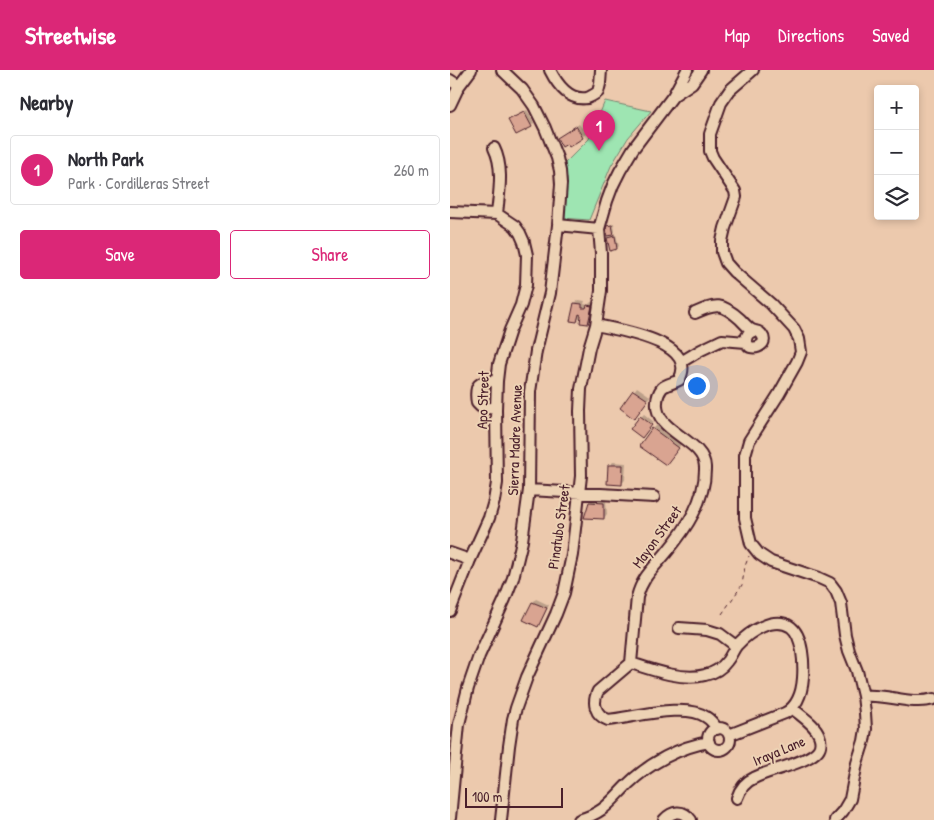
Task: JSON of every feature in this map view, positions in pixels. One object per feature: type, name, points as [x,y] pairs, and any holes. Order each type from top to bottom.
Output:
[{"type":"street","points":[[450,105],[459,86],[471,70]]},
{"type":"street","name":"Sierra Madre Avenue","points":[[450,818],[455,716],[472,672],[505,599],[513,578],[522,541],[529,490],[530,392],[536,351],[550,294],[561,184],[557,158],[546,128],[522,89],[502,70]]},
{"type":"street","points":[[550,70],[564,91],[576,97],[587,98],[598,92],[601,70]]},
{"type":"street","points":[[558,225],[599,229],[607,201],[620,171],[633,149],[673,96],[687,70]]},
{"type":"street","points":[[673,96],[692,83],[701,70]]},
{"type":"street","points":[[753,70],[730,90],[721,103],[710,134],[710,151],[735,190],[736,197],[722,241],[722,252],[726,263],[734,272],[771,304],[794,329],[799,339],[801,352],[779,394],[749,441],[745,455],[746,518],[751,544],[758,554],[770,562],[830,583],[841,603],[849,651],[857,671],[863,696],[866,729],[850,799],[835,820]]},
{"type":"street","points":[[450,80],[459,86]]},
{"type":"street","points":[[450,212],[497,214],[500,184],[499,158],[494,148]]},
{"type":"street","name":"Apo Street","points":[[450,611],[453,591],[490,518],[494,501],[497,484],[497,381],[502,356],[510,330],[521,305],[526,285],[527,254],[524,242],[515,226],[497,214]]},
{"type":"street","name":"Pinatubo Street","points":[[501,820],[508,746],[513,719],[520,694],[564,593],[572,555],[582,455],[581,389],[589,348],[596,325],[601,291],[599,229]]},
{"type":"street","points":[[596,325],[652,338],[666,345],[681,362],[722,340],[746,342],[750,347],[756,348],[762,345],[763,336],[759,332],[753,331],[730,310],[715,306],[695,314]]},
{"type":"street","points":[[746,342],[748,334],[753,331]]},
{"type":"street","name":"Mayon Street","points":[[631,663],[637,597],[640,587],[644,578],[675,542],[690,520],[699,501],[704,483],[705,468],[700,453],[665,424],[657,410],[661,389],[679,380],[682,368],[681,362]]},
{"type":"street","points":[[496,409],[481,407],[477,403],[476,391],[481,382],[486,380],[497,381]]},
{"type":"street","points":[[529,490],[654,497]]},
{"type":"street","points":[[450,553],[470,560]]},
{"type":"street","points":[[717,729],[707,717],[688,711],[654,713],[608,720],[596,711],[595,697],[598,690],[631,663],[652,670],[687,677],[704,676],[712,673],[727,662],[736,646],[746,636],[774,623],[782,623],[789,626],[794,630],[801,650],[803,670],[799,696],[792,708],[785,713],[729,735]]},
{"type":"street","points":[[679,628],[707,630],[720,634],[736,646]]},
{"type":"street","points":[[863,696],[888,696],[912,701],[934,698]]},
{"type":"street","name":"Iraya Lane","points":[[737,798],[740,789],[753,778],[808,758],[819,750],[821,742],[814,726],[792,708]]},
{"type":"street","points":[[714,730],[726,730],[729,735],[728,745],[723,749],[716,749],[709,742],[709,735],[714,730]]},
{"type":"street","points":[[579,820],[594,818],[628,784],[653,764],[678,750],[709,742]]},
{"type":"street","points":[[664,820],[673,812],[688,815],[691,820]]},
{"type":"path","points":[[722,614],[742,585],[745,566],[754,549]]},
{"type":"green space","points":[[605,101],[651,111],[628,138],[611,166],[589,220],[562,218],[567,181],[565,163],[589,139]]},
{"type":"building","points":[[524,112],[532,127],[516,135],[508,120]]},
{"type":"building","points":[[576,126],[583,138],[569,147],[567,144],[562,147],[557,138]]},
{"type":"building","points":[[612,225],[614,235],[607,236],[606,226]]},
{"type":"building","points":[[615,236],[617,249],[610,251],[607,238]]},
{"type":"building","points":[[574,303],[582,304],[582,308],[586,308],[587,305],[592,306],[588,324],[580,323],[581,315],[579,314],[577,322],[570,321]]},
{"type":"building","points":[[633,390],[648,400],[634,419],[620,408]]},
{"type":"building","points":[[640,416],[652,425],[642,438],[630,429]]},
{"type":"building","points":[[652,428],[679,448],[666,465],[639,446]]},
{"type":"building","points":[[608,465],[623,465],[622,485],[607,484]]},
{"type":"building","points":[[589,502],[604,503],[604,519],[584,518]]},
{"type":"building","points":[[532,602],[547,608],[538,627],[523,620]]},
{"type":"place","name":"North Park","points":[[599,151]]}]
